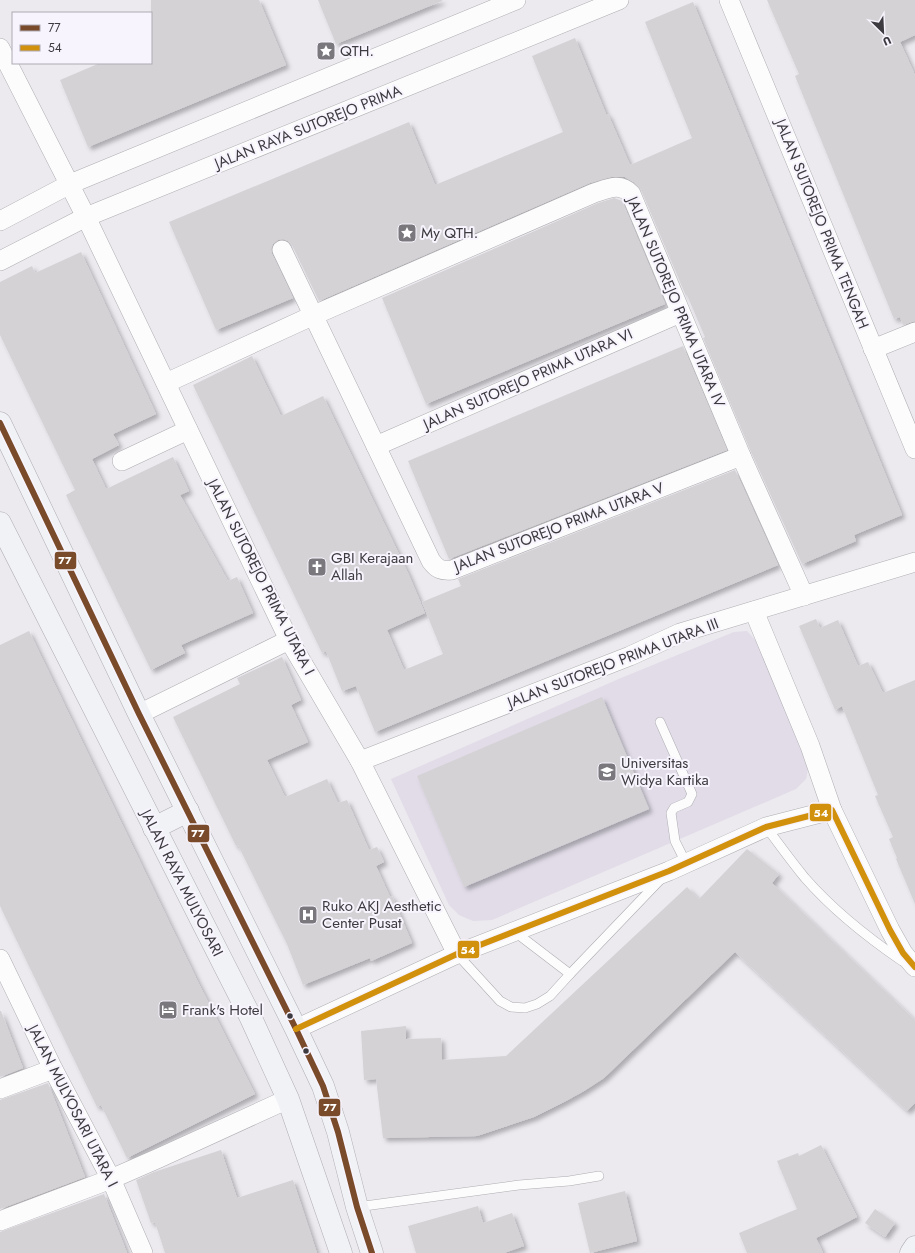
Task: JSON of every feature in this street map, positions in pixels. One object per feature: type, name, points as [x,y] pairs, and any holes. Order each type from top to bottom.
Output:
[{"type":"main road","points":[[0,423],[139,714],[296,1030],[322,1086],[338,1132],[357,1207],[372,1253]]},
{"type":"main road","name":"JALAN RAYA MULYOSARI","points":[[2,533],[250,1016],[288,1099],[341,1253]]},
{"type":"main road","points":[[154,828],[188,812]]},
{"type":"main road","points":[[911,1253],[915,1247]]},
{"type":"street","points":[[0,221],[70,184],[516,0]]},
{"type":"street","name":"JALAN RAYA SUTOREJO PRIMA","points":[[0,261],[86,217],[619,0]]},
{"type":"street","name":"JALAN SUTOREJO PRIMA TENGAH","points":[[729,0],[915,448]]},
{"type":"street","name":"JALAN SUTOREJO PRIMA UTARA I","points":[[0,48],[70,184],[289,640],[360,761],[457,954]]},
{"type":"street","name":"JALAN SUTOREJO PRIMA UTARA IV","points":[[166,383],[312,316],[594,193],[615,187],[624,188],[631,194],[741,456],[804,596]]},
{"type":"street","name":"JALAN SUTOREJO PRIMA UTARA V","points":[[282,250],[312,316],[376,446],[430,561],[435,567],[445,571],[452,570],[741,456]]},
{"type":"street","name":"JALAN SUTOREJO PRIMA UTARA VI","points":[[376,446],[680,313]]},
{"type":"street","points":[[873,349],[915,332]]},
{"type":"street","points":[[122,461],[188,430]]},
{"type":"street","name":"JALAN SUTOREJO PRIMA UTARA III","points":[[360,761],[630,656],[680,634],[915,562]]},
{"type":"street","points":[[754,611],[810,746],[832,810],[890,930],[903,953],[915,968]]},
{"type":"street","points":[[139,714],[289,640]]},
{"type":"street","points":[[296,1030],[457,954],[677,867],[766,827],[832,810]]},
{"type":"street","name":"JALAN MULYOSARI UTARA I","points":[[0,960],[53,1069],[111,1179],[143,1253]]},
{"type":"street","points":[[0,1089],[53,1069]]},
{"type":"street","points":[[0,1221],[111,1179],[288,1099]]},
{"type":"lane","points":[[457,954],[500,1001],[511,1007],[525,1008],[537,1004],[550,996],[677,867],[676,841],[671,813],[674,808],[688,802],[692,794],[660,722]]},
{"type":"lane","points":[[766,827],[806,878],[839,913],[870,939],[915,968]]},
{"type":"lane","points":[[515,932],[570,974]]},
{"type":"lane","points":[[357,1207],[519,1185],[569,1181],[599,1176]]},
{"type":"shaded area","name":"Universitas Widya Kartika","points":[[747,631],[758,643],[809,765],[806,779],[796,789],[492,920],[473,921],[459,915],[449,905],[391,779],[621,678],[734,632]]},
{"type":"building","points":[[151,0],[259,0],[286,65],[88,147],[60,80],[98,64],[152,64]]},
{"type":"building","points":[[318,0],[442,0],[442,1],[336,44]]},
{"type":"building","points":[[767,0],[915,0],[915,35],[900,42],[915,75],[915,321],[903,325],[900,317],[894,319],[795,76],[799,74]]},
{"type":"building","points":[[693,2],[902,515],[854,535],[856,541],[802,564],[751,452],[703,338],[705,337],[641,190],[634,182],[625,177],[611,177],[590,183],[319,301],[292,245],[283,239],[278,240],[273,244],[271,249],[272,254],[293,298],[216,330],[169,222],[409,122],[435,185],[563,132],[532,56],[575,38],[606,114],[608,114],[630,165],[692,138],[645,22]]},
{"type":"building","points":[[614,198],[622,201],[665,304],[426,404],[382,298],[598,203]]},
{"type":"building","points":[[81,252],[156,414],[113,434],[119,445],[92,459],[106,489],[173,457],[189,491],[180,495],[228,581],[237,577],[253,613],[181,645],[185,653],[151,670],[66,495],[75,490],[0,335],[0,282],[32,266],[35,273]]},
{"type":"building","points":[[683,346],[727,450],[449,559],[408,461]]},
{"type":"building","points":[[252,356],[281,416],[323,396],[408,573],[425,613],[387,630],[404,670],[443,654],[422,602],[461,586],[458,579],[735,470],[778,565],[375,732],[356,686],[342,691],[326,651],[322,653],[193,385]]},
{"type":"building","points":[[816,619],[820,628],[838,620],[858,666],[868,662],[883,693],[915,680],[915,904],[889,839],[893,837],[875,796],[878,795],[842,706],[835,710],[799,626]]},
{"type":"building","points":[[29,631],[198,982],[255,1094],[127,1158],[101,1105],[97,1107],[0,906],[0,645]]},
{"type":"building","points":[[282,657],[301,700],[291,705],[308,742],[267,760],[285,797],[327,779],[338,803],[347,800],[369,850],[377,847],[384,862],[376,866],[390,897],[392,896],[412,943],[371,961],[370,958],[303,985],[287,944],[238,845],[236,846],[173,717],[240,684],[237,678]]},
{"type":"building","points":[[602,697],[649,809],[464,887],[417,776]]},
{"type":"building","points":[[747,849],[779,874],[772,883],[915,1020],[915,1103],[907,1111],[735,952],[604,1078],[564,1102],[534,1117],[477,1136],[383,1138],[376,1079],[364,1080],[361,1031],[406,1026],[406,1039],[441,1038],[442,1060],[506,1056],[687,887],[699,899]]},
{"type":"building","points":[[0,1011],[23,1068],[0,1077]]},
{"type":"building","points":[[48,1083],[85,1177],[0,1209],[0,1100]]},
{"type":"building","points":[[821,1145],[857,1217],[816,1238],[823,1253],[747,1253],[739,1233],[797,1209],[777,1161],[798,1153],[799,1156]]},
{"type":"building","points":[[221,1150],[237,1198],[293,1180],[317,1253],[165,1253],[155,1222],[151,1223],[136,1180],[154,1172]]},
{"type":"building","points":[[625,1191],[637,1241],[590,1253],[578,1203]]},
{"type":"building","points":[[104,1194],[127,1253],[0,1253],[0,1232]]},
{"type":"building","points":[[478,1206],[483,1223],[512,1213],[524,1246],[504,1253],[416,1253],[408,1226]]},
{"type":"building","points":[[875,1209],[895,1223],[885,1237],[865,1223]]},
{"type":"transit line","name":"77","points":[[0,423],[139,714],[323,1086],[338,1132],[357,1207],[372,1253]]},
{"type":"transit line","name":"54","points":[[296,1029],[457,954],[669,871],[766,827],[832,810],[890,930],[903,953],[915,967]]},
{"type":"place","name":"QTH.","points":[[326,51]]},
{"type":"place","name":"My QTH.","points":[[407,233]]},
{"type":"place","name":"GBI Kerajaan Allah","points":[[317,567]]},
{"type":"place","name":"Universitas Widya Kartika","points":[[607,772]]},
{"type":"place","name":"Ruko AKJ Aesthetic Center Pusat","points":[[308,915]]},
{"type":"place","name":"Frank's Hotel","points":[[168,1010]]}]
